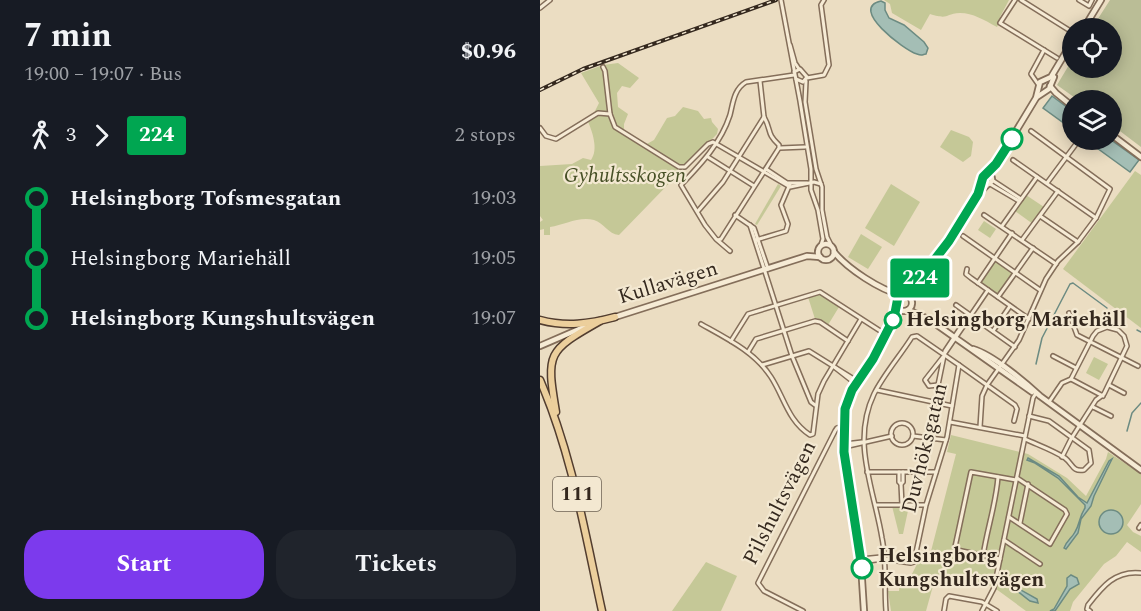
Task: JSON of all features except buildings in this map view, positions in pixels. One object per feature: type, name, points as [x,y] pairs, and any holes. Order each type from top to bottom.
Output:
[{"type":"main road","points":[[540,320],[571,325],[615,317]]},
{"type":"main road","points":[[562,436],[551,384],[550,366],[566,341],[600,321]]},
{"type":"main road","name":"111","points":[[540,380],[562,436],[577,493],[600,611]]},
{"type":"main road","name":"111","points":[[540,389],[567,465],[600,611]]},
{"type":"street","points":[[540,8],[550,0]]},
{"type":"street","points":[[781,0],[811,169],[812,192],[820,219],[823,239],[820,257]]},
{"type":"street","points":[[795,75],[801,82],[824,75],[829,65],[821,5],[824,0]]},
{"type":"street","points":[[1014,0],[1000,23],[1057,58]]},
{"type":"street","points":[[1021,0],[1062,26]]},
{"type":"street","points":[[1079,0],[1089,6],[1092,0]]},
{"type":"street","points":[[1088,18],[1100,0]]},
{"type":"street","points":[[788,38],[795,63],[805,73],[806,79],[806,102],[816,169],[822,190],[822,210],[827,237],[831,245],[820,247]]},
{"type":"street","points":[[1039,87],[1035,78],[1031,76],[1031,72],[1044,50]]},
{"type":"street","points":[[896,304],[902,295],[915,285],[945,246],[988,180],[1036,98],[1039,87],[1044,80],[1053,75],[1062,59]]},
{"type":"street","points":[[1036,98],[1048,88],[1062,64]]},
{"type":"street","points":[[603,67],[610,114],[615,127],[680,168],[686,166],[709,143],[716,143],[790,185],[816,182],[821,184]]},
{"type":"street","points":[[730,251],[705,225],[681,185],[707,157],[716,143],[729,118],[739,87],[746,82],[795,75],[799,69]]},
{"type":"street","points":[[1035,78],[1044,80]]},
{"type":"street","points":[[1044,80],[1048,88]]},
{"type":"street","points":[[760,81],[764,117],[770,137],[779,145],[779,148]]},
{"type":"street","points":[[1039,87],[1048,88],[1062,98]]},
{"type":"street","points":[[540,129],[546,136],[556,139],[595,115],[602,112],[610,114]]},
{"type":"street","points":[[698,211],[717,190],[764,117]]},
{"type":"street","points":[[980,427],[982,396],[987,385],[1015,347],[1040,290],[1056,264],[1078,242],[1096,218],[1110,189],[1031,131]]},
{"type":"street","points":[[1122,143],[1141,157]]},
{"type":"street","points":[[779,148],[805,147]]},
{"type":"street","points":[[718,240],[721,239],[779,148]]},
{"type":"street","points":[[1047,183],[1072,150]]},
{"type":"street","points":[[707,157],[754,186]]},
{"type":"street","points":[[1013,160],[1096,218]]},
{"type":"street","points":[[1002,226],[1037,177]]},
{"type":"street","points":[[988,180],[1021,200]]},
{"type":"street","points":[[757,239],[786,231],[788,224],[781,205],[790,185]]},
{"type":"street","points":[[812,192],[817,194],[822,190]]},
{"type":"street","points":[[1022,240],[1058,191]]},
{"type":"street","points":[[735,215],[754,228],[792,356],[811,402],[816,405]]},
{"type":"street","points":[[984,215],[1056,264]]},
{"type":"street","points":[[1040,216],[1078,242]]},
{"type":"street","points":[[978,283],[1012,233]]},
{"type":"street","points":[[963,236],[1040,290]]},
{"type":"street","name":"Kullavägen","points":[[831,245],[844,263],[884,289],[912,301]]},
{"type":"street","name":"Kullavägen","points":[[540,346],[600,321],[807,256],[820,247]]},
{"type":"street","points":[[998,297],[1033,248]]},
{"type":"street","points":[[830,259],[834,252]]},
{"type":"street","name":"Kullavägen","points":[[807,256],[844,263]]},
{"type":"street","points":[[967,269],[966,274],[1029,319]]},
{"type":"street","points":[[907,310],[912,301],[915,285]]},
{"type":"street","name":"Kullavägen","points":[[884,289],[900,310],[922,315]]},
{"type":"street","name":"Duvhöksgatan","points":[[861,560],[881,557],[913,563],[926,504],[946,440],[959,365],[943,356],[988,290]]},
{"type":"street","points":[[731,341],[748,314],[820,292],[885,334]]},
{"type":"street","points":[[912,301],[922,315],[973,349],[982,352],[1000,368],[1027,384],[1037,394],[1141,470]]},
{"type":"street","name":"Pilshultsvägen","points":[[864,611],[861,560],[843,445],[843,426],[846,403],[873,359],[894,318],[896,304]]},
{"type":"street","points":[[956,305],[1015,347]]},
{"type":"street","points":[[993,331],[1010,306]]},
{"type":"street","name":"Pilshultsvägen","points":[[894,318],[907,310]]},
{"type":"street","points":[[1069,312],[1075,333],[1138,366]]},
{"type":"street","points":[[700,324],[731,341],[762,366],[772,377],[789,414],[810,435],[813,434],[816,405],[824,381],[861,319]]},
{"type":"street","points":[[748,353],[756,339],[817,321],[848,341]]},
{"type":"street","points":[[1048,402],[1062,383],[1071,379],[1095,333],[1110,327],[1118,330],[1124,336],[1127,344],[1123,358],[1103,396],[1096,400],[1062,457]]},
{"type":"street","points":[[886,611],[883,542],[867,472],[864,442],[867,413],[876,390],[912,337],[916,336],[943,356]]},
{"type":"street","points":[[762,366],[809,351],[857,383]]},
{"type":"street","points":[[943,356],[939,383],[936,386],[929,386],[925,381],[943,356]]},
{"type":"street","points":[[1053,356],[1076,368]]},
{"type":"street","points":[[959,365],[1016,406],[1014,421]]},
{"type":"street","points":[[1071,379],[1103,396]]},
{"type":"street","points":[[1109,385],[1125,393]]},
{"type":"street","points":[[876,390],[952,406]]},
{"type":"street","points":[[982,611],[994,588],[1029,416],[1037,394]]},
{"type":"street","points":[[1093,407],[1111,416]]},
{"type":"street","points":[[950,422],[1025,437],[1068,460],[1071,467],[1077,470],[1084,470],[1090,464],[1089,450],[1048,421],[1029,416]]},
{"type":"street","points":[[903,423],[911,427],[913,436],[909,442],[901,444],[896,442],[892,436],[895,426],[903,423]]},
{"type":"street","name":"Pilshultsvägen","points":[[803,611],[764,591],[758,583],[835,431],[843,426]]},
{"type":"street","points":[[843,445],[892,436]]},
{"type":"street","points":[[913,436],[946,440]]},
{"type":"street","points":[[1000,559],[957,550],[955,547],[969,473],[973,471],[1017,479],[1028,484],[1065,510],[1067,514],[1050,544],[1009,516]]},
{"type":"street","points":[[867,472],[936,472]]},
{"type":"street","points":[[901,472],[902,505]]},
{"type":"street","points":[[983,556],[998,477]]},
{"type":"street","points":[[1019,524],[1028,484]]},
{"type":"street","points":[[876,505],[926,504]]},
{"type":"street","points":[[1004,540],[1040,564]]},
{"type":"street","points":[[1090,611],[1087,606],[1108,582],[1120,575],[1141,573]]},
{"type":"street","points":[[944,611],[946,599],[949,596],[980,601],[997,611]]},
{"type":"green space","points":[[884,0],[1009,0],[997,27],[969,14],[960,13],[944,17],[930,14],[921,30],[892,13],[890,4]]},
{"type":"green space","points":[[1110,0],[1141,0],[1141,147],[1122,133],[1122,90],[1064,90],[1057,85],[1062,77],[1122,78],[1122,18],[1098,18]]},
{"type":"green space","name":"Gyhultsskogen","points":[[618,63],[639,78],[630,88],[622,86],[617,93],[618,107],[628,114],[624,124],[624,133],[645,145],[654,140],[667,118],[675,116],[683,107],[698,111],[704,119],[711,118],[718,129],[717,134],[619,235],[612,233],[597,221],[588,219],[550,227],[550,235],[544,235],[544,229],[540,230],[540,222],[543,220],[540,216],[540,166],[572,164],[583,158],[591,160],[595,145],[587,119],[594,113],[599,103],[581,73],[603,65]]},
{"type":"green space","points":[[951,130],[969,137],[973,142],[971,156],[963,162],[940,147]]},
{"type":"green space","points":[[1135,171],[1141,175],[1141,328],[1063,269]]},
{"type":"green space","points":[[778,184],[781,186],[757,225],[755,224]]},
{"type":"green space","points":[[891,184],[920,202],[894,246],[865,228]]},
{"type":"green space","points":[[1026,195],[1044,207],[1033,224],[1015,211]]},
{"type":"green space","points":[[984,221],[996,229],[990,238],[978,230]]},
{"type":"green space","points":[[861,234],[882,247],[868,269],[848,257]]},
{"type":"green space","points":[[995,260],[1014,274],[998,295],[980,282]]},
{"type":"green space","points":[[819,294],[839,307],[828,325],[815,319],[808,297]]},
{"type":"green space","points":[[1094,357],[1108,364],[1099,380],[1086,373]]},
{"type":"green space","points":[[951,435],[1028,454],[1067,478],[1086,496],[1108,452],[1141,474],[1141,504],[1127,525],[1141,536],[1141,552],[1127,542],[1116,556],[1104,564],[1073,602],[1070,611],[1026,611],[992,586],[936,575],[926,611],[891,611],[888,591],[899,591],[900,577],[910,578],[920,558],[929,559],[956,454],[947,452]]},
{"type":"green space","points":[[892,506],[909,506],[903,534],[899,534]]},
{"type":"green space","points":[[706,562],[737,576],[721,611],[672,611]]},
{"type":"water","points":[[881,1],[885,3],[885,10],[889,18],[904,25],[924,42],[928,48],[926,54],[920,55],[910,51],[874,20],[871,12],[873,5]]},
{"type":"water","points":[[1052,96],[1062,104],[1062,122],[1043,108]]},
{"type":"water","points":[[1122,148],[1139,160],[1130,172],[1100,150],[1122,150]]},
{"type":"water","points":[[1028,458],[1059,476],[1078,497],[1087,503],[1112,459],[1091,506],[1081,519],[1078,533],[1066,549],[1064,548],[1077,529],[1085,505],[1058,478],[1027,460]]},
{"type":"water","points":[[1111,510],[1119,514],[1123,522],[1119,530],[1111,534],[1103,530],[1099,522],[1103,514]]},
{"type":"water","points":[[1071,575],[1077,578],[1079,584],[1070,589],[1055,611],[1050,611],[1054,609],[1067,586],[1067,578]]},
{"type":"water","points":[[1003,580],[1037,599],[1038,603],[1030,601]]},
{"type":"waterway","points":[[1036,364],[1042,338],[1070,284],[1073,283],[1107,308]]},
{"type":"waterway","points":[[1137,330],[1141,332]]},
{"type":"waterway","points":[[1127,431],[1132,413],[1141,403]]},
{"type":"railway","points":[[540,90],[583,69],[776,0]]},
{"type":"bus line","name":"224","points":[[862,568],[843,444],[846,403],[873,359],[894,318],[898,297],[915,285],[949,241],[978,194],[983,177],[990,172],[1012,139]]},
{"type":"place","name":"Helsingborg Mariehäll","points":[[893,320]]},
{"type":"place","name":"Helsingborg Kungshultsvägen","points":[[862,568]]}]
